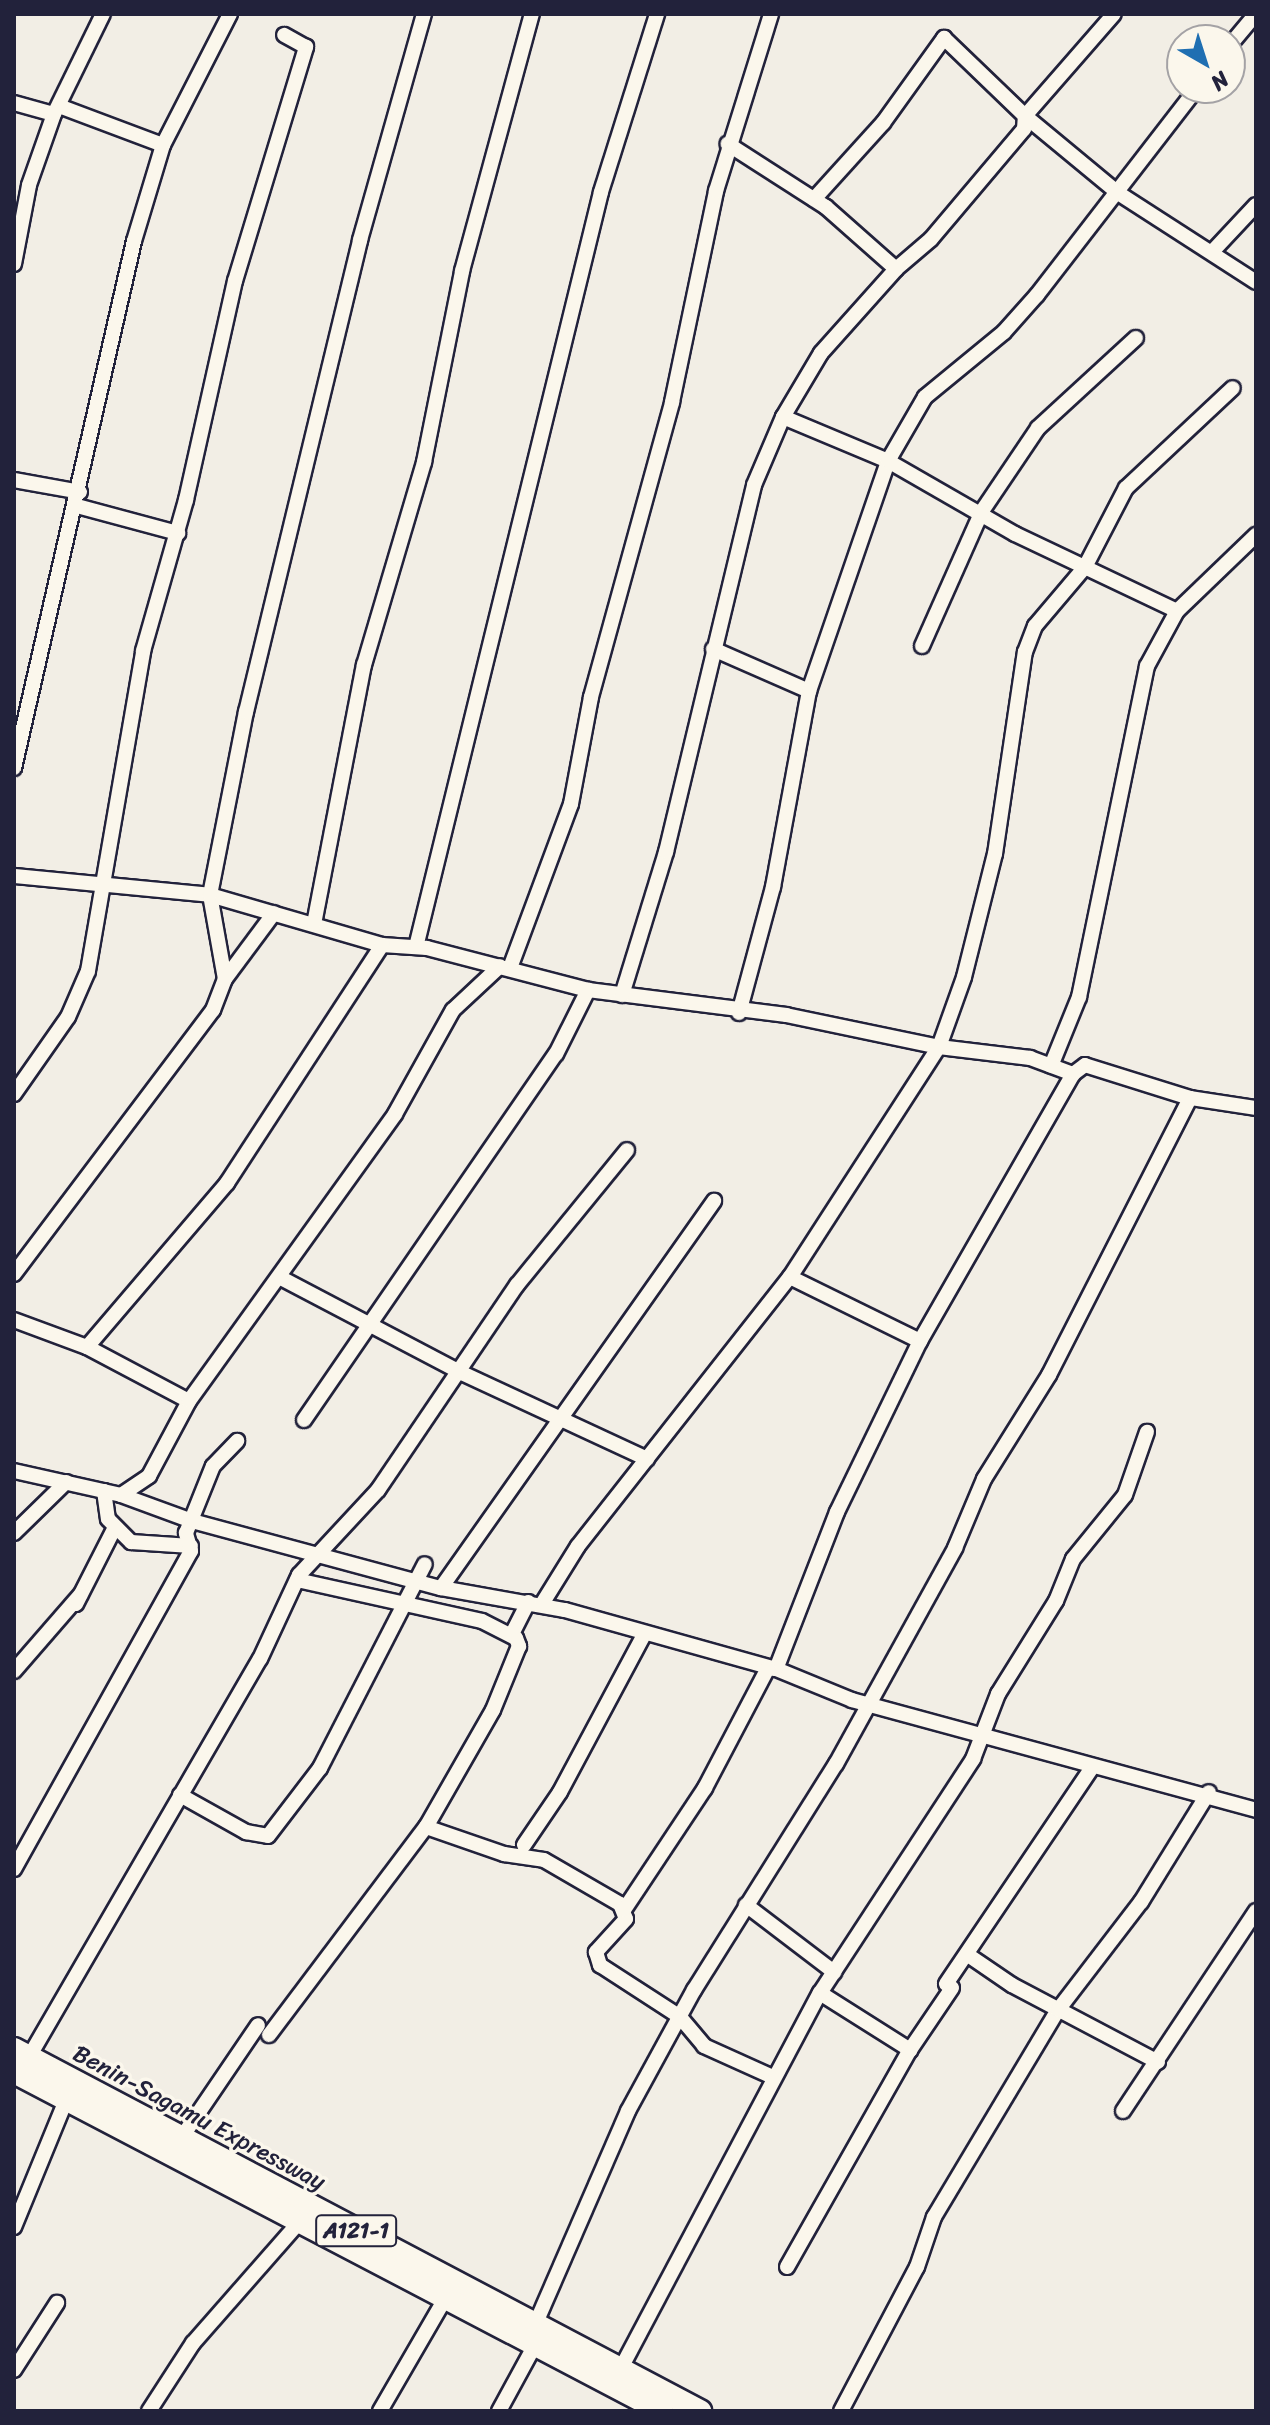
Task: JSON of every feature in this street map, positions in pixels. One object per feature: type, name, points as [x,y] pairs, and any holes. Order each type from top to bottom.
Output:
[{"type":"highway","name":"A121-1","points":[[19,2059],[66,2100],[446,2297],[535,2335],[662,2411]]},
{"type":"highway","name":"Benin-Sagamu Expressway","points":[[19,2059],[182,2137],[535,2335],[620,2370],[700,2411]]},
{"type":"street","points":[[14,264],[29,185],[56,110],[103,14]]},
{"type":"street","points":[[14,768],[34,661],[78,499],[134,241],[163,145],[230,14]]},
{"type":"street","points":[[225,979],[210,895],[246,712],[360,240],[424,14]]},
{"type":"street","points":[[314,924],[364,665],[424,462],[462,271],[532,14]]},
{"type":"street","points":[[416,947],[601,192],[657,14]]},
{"type":"street","points":[[121,1495],[149,1476],[189,1401],[281,1278],[395,1114],[453,1010],[505,967],[571,804],[591,697],[672,402],[728,144],[771,14]]},
{"type":"street","points":[[622,995],[666,852],[754,485],[783,417],[821,353],[896,269],[931,239],[1024,129],[1025,116],[1114,14]]},
{"type":"street","points":[[14,1094],[68,1017],[88,971],[143,651],[178,533],[235,281],[306,47],[284,35]]},
{"type":"street","points":[[814,199],[883,123],[944,38],[1025,116],[1118,193],[1256,282]]},
{"type":"street","points":[[14,103],[56,110],[163,145]]},
{"type":"street","points":[[739,1013],[773,887],[809,691],[888,461],[925,397],[1004,332],[1118,193],[1185,104]]},
{"type":"street","points":[[728,144],[814,199],[896,269]]},
{"type":"street","points":[[1212,252],[1256,205]]},
{"type":"street","points":[[922,646],[982,511],[1038,428],[1136,338]]},
{"type":"street","points":[[512,1634],[790,1277],[939,1047],[964,977],[995,854],[1025,652],[1035,626],[1085,567],[1126,488],[1233,388]]},
{"type":"street","points":[[783,417],[888,461],[1085,567],[1177,611]]},
{"type":"street","points":[[14,480],[178,533]]},
{"type":"street","points":[[1051,1066],[1079,997],[1147,666],[1177,611],[1256,535]]},
{"type":"street","points":[[713,649],[809,691]]},
{"type":"street","points":[[14,876],[210,895],[382,945],[416,947],[588,990],[739,1013],[786,1015],[939,1047],[1051,1066],[1073,1074]]},
{"type":"street","points":[[14,1274],[213,1010],[225,979],[274,913]]},
{"type":"street","points":[[87,1347],[227,1183],[382,945]]},
{"type":"street","points":[[304,1420],[556,1054],[588,990]]},
{"type":"street","points":[[776,1669],[837,1512],[920,1341],[1073,1074],[1085,1065],[1190,1098],[1256,1108]]},
{"type":"street","points":[[499,2411],[535,2335],[628,2111],[746,1905],[836,1764],[865,1704],[955,1548],[984,1479],[1049,1375],[1190,1098]]},
{"type":"street","points":[[19,2059],[260,1659],[297,1580],[314,1552],[378,1490],[462,1373],[517,1285],[627,1150]]},
{"type":"street","points":[[441,1588],[714,1201]]},
{"type":"street","points":[[790,1277],[920,1341]]},
{"type":"street","points":[[281,1278],[462,1373],[647,1459]]},
{"type":"street","points":[[14,1320],[87,1347],[189,1401]]},
{"type":"street","points":[[620,2370],[820,1993],[985,1736],[998,1694],[1056,1601],[1073,1559],[1125,1495],[1147,1432]]},
{"type":"street","points":[[14,1869],[187,1536],[220,1453],[237,1441]]},
{"type":"street","points":[[14,1471],[121,1495],[187,1536]]},
{"type":"street","points":[[14,1533],[66,1482]]},
{"type":"street","points":[[104,1491],[114,1529],[131,1542],[187,1536],[314,1552],[441,1588],[535,1603],[776,1669],[865,1704],[985,1736],[1091,1769],[1209,1792],[1256,1810]]},
{"type":"street","points":[[69,1617],[114,1529]]},
{"type":"street","points":[[180,1795],[246,1832],[268,1836],[320,1768],[425,1564]]},
{"type":"street","points":[[406,1602],[425,1564]]},
{"type":"street","points":[[343,1731],[425,1564]]},
{"type":"street","points":[[345,1588],[359,1566]]},
{"type":"street","points":[[182,2137],[426,1827],[493,1710],[519,1646],[512,1634],[406,1602],[297,1580]]},
{"type":"street","points":[[406,1602],[415,1580]]},
{"type":"street","points":[[14,1671],[80,1595]]},
{"type":"street","points":[[524,1845],[560,1792],[644,1635]]},
{"type":"street","points":[[773,2077],[704,2046],[680,2017],[622,1983],[595,1958],[623,1926],[624,1910],[705,1788],[768,1668],[776,1669]]},
{"type":"street","points":[[787,2267],[949,1986],[1091,1769]]},
{"type":"street","points":[[841,2411],[917,2267],[934,2217],[1058,2010],[1141,1902],[1209,1792]]},
{"type":"street","points":[[426,1827],[504,1854],[544,1860],[624,1910]]},
{"type":"street","points":[[746,1905],[834,1972]]},
{"type":"street","points":[[1123,2111],[1256,1911]]},
{"type":"street","points":[[968,1955],[1058,2010],[1158,2062]]},
{"type":"street","points":[[820,1993],[910,2050]]},
{"type":"street","points":[[14,2227],[66,2100]]},
{"type":"street","points":[[149,2411],[193,2343],[300,2221]]},
{"type":"street","points":[[380,2411],[446,2297]]},
{"type":"street","points":[[14,2370],[57,2303]]}]
